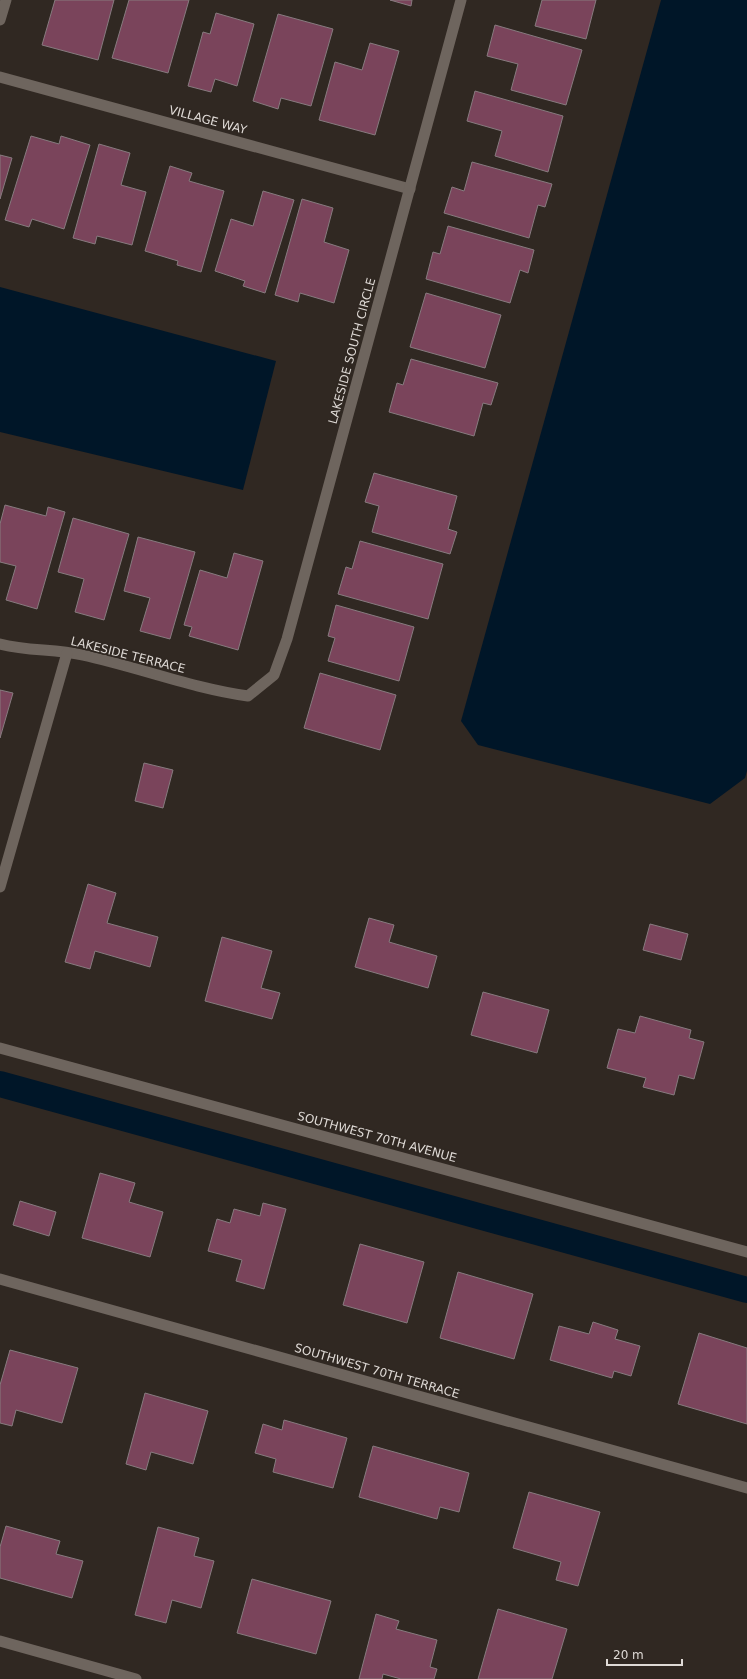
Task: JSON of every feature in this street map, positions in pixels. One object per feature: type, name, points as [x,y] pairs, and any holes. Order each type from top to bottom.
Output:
[{"type":"street","points":[[0,20],[6,0]]},
{"type":"street","name":"LAKESIDE SOUTH CIRCLE","points":[[248,696],[274,675],[287,639],[461,0]]},
{"type":"street","name":"VILLAGE WAY","points":[[0,77],[410,189]]},
{"type":"street","name":"LAKESIDE TERRACE","points":[[0,644],[15,648],[81,655],[222,693],[248,696]]},
{"type":"street","points":[[0,888],[67,653]]},
{"type":"street","name":"SOUTHWEST 70TH AVENUE","points":[[0,1048],[747,1252]]},
{"type":"street","name":"SOUTHWEST 70TH TERRACE","points":[[0,1279],[747,1488]]},
{"type":"street","points":[[0,1641],[136,1679]]},
{"type":"water","points":[[661,0],[747,0],[747,771],[745,778],[710,804],[478,745],[461,721]]},
{"type":"water","points":[[0,287],[276,361],[243,490],[0,432]]},
{"type":"building","points":[[55,0],[114,0],[98,60],[42,45]]},
{"type":"building","points":[[129,0],[189,0],[168,73],[112,58]]},
{"type":"building","points":[[390,0],[412,0],[411,6]]},
{"type":"building","points":[[542,0],[596,0],[586,39],[535,26]]},
{"type":"building","points":[[216,13],[254,24],[237,86],[215,79],[211,92],[188,86],[203,32],[210,34]]},
{"type":"building","points":[[278,14],[333,29],[311,106],[281,98],[278,109],[253,101]]},
{"type":"building","points":[[495,25],[582,50],[566,105],[511,90],[518,64],[487,56]]},
{"type":"building","points":[[370,43],[399,51],[375,135],[319,120],[335,62],[362,70]]},
{"type":"building","points":[[475,91],[563,116],[548,172],[495,156],[502,131],[467,121]]},
{"type":"building","points":[[31,136],[59,144],[61,136],[90,145],[64,229],[32,219],[29,227],[5,220]]},
{"type":"building","points":[[99,144],[130,153],[121,185],[146,192],[132,245],[97,236],[95,244],[73,238]]},
{"type":"building","points":[[0,155],[12,158],[0,199]]},
{"type":"building","points":[[472,162],[552,184],[545,207],[538,205],[529,238],[444,213],[452,187],[464,191]]},
{"type":"building","points":[[170,166],[192,173],[189,181],[224,191],[201,272],[177,265],[178,261],[145,251]]},
{"type":"building","points":[[263,191],[294,200],[265,293],[243,286],[245,281],[215,271],[231,219],[253,226]]},
{"type":"building","points":[[302,199],[333,208],[324,242],[349,250],[334,303],[300,293],[298,302],[275,295]]},
{"type":"building","points":[[448,226],[534,250],[528,273],[520,270],[510,303],[426,279],[433,252],[440,254]]},
{"type":"building","points":[[426,293],[501,315],[485,368],[410,347]]},
{"type":"building","points":[[411,359],[498,383],[491,405],[483,403],[474,436],[389,412],[397,383],[403,385]]},
{"type":"building","points":[[374,473],[457,496],[448,529],[457,532],[450,554],[372,532],[379,506],[365,502]]},
{"type":"building","points":[[5,505],[46,516],[48,507],[65,512],[37,609],[6,600],[16,566],[0,562],[0,524]]},
{"type":"building","points":[[73,518],[129,534],[104,620],[75,612],[84,579],[58,572]]},
{"type":"building","points":[[138,537],[195,552],[170,639],[140,631],[150,598],[124,591]]},
{"type":"building","points":[[360,541],[443,564],[428,619],[338,594],[346,567],[352,569]]},
{"type":"building","points":[[234,553],[263,561],[238,650],[189,636],[192,627],[184,625],[200,570],[227,578]]},
{"type":"building","points":[[336,605],[414,627],[399,681],[328,661],[335,638],[328,636]]},
{"type":"building","points":[[320,673],[396,695],[380,750],[304,728]]},
{"type":"building","points":[[0,690],[13,693],[0,738]]},
{"type":"building","points":[[144,763],[173,770],[163,808],[135,801]]},
{"type":"building","points":[[88,884],[116,893],[107,923],[158,937],[150,967],[95,951],[90,969],[65,962]]},
{"type":"building","points":[[369,918],[394,925],[389,942],[437,956],[428,988],[355,967]]},
{"type":"building","points":[[650,924],[688,934],[681,960],[643,950]]},
{"type":"building","points":[[222,937],[272,951],[261,988],[280,993],[272,1019],[205,1001]]},
{"type":"building","points":[[483,992],[549,1010],[537,1053],[471,1035]]},
{"type":"building","points":[[640,1016],[691,1030],[689,1038],[704,1042],[694,1079],[679,1075],[674,1095],[643,1087],[646,1078],[607,1068],[618,1029],[635,1033]]},
{"type":"building","points":[[100,1173],[135,1183],[129,1202],[163,1212],[150,1257],[82,1238]]},
{"type":"building","points":[[20,1201],[56,1212],[49,1236],[13,1225]]},
{"type":"building","points":[[263,1203],[286,1209],[264,1289],[236,1281],[242,1260],[208,1251],[217,1219],[230,1223],[234,1209],[260,1216]]},
{"type":"building","points":[[360,1244],[424,1262],[407,1323],[343,1305]]},
{"type":"building","points":[[458,1272],[533,1294],[514,1359],[440,1338]]},
{"type":"building","points":[[593,1322],[618,1330],[615,1339],[640,1346],[631,1376],[614,1371],[612,1378],[550,1360],[559,1326],[589,1334]]},
{"type":"building","points":[[699,1333],[747,1348],[747,1424],[678,1404]]},
{"type":"building","points":[[10,1350],[78,1368],[62,1423],[16,1410],[12,1426],[0,1423],[0,1385]]},
{"type":"building","points":[[145,1393],[208,1411],[193,1464],[151,1452],[146,1470],[126,1464]]},
{"type":"building","points":[[284,1420],[347,1438],[333,1488],[273,1472],[276,1459],[255,1453],[263,1424],[282,1430]]},
{"type":"building","points":[[373,1446],[469,1473],[459,1512],[440,1507],[437,1519],[359,1497]]},
{"type":"building","points":[[529,1492],[600,1512],[578,1586],[556,1580],[561,1562],[513,1548]]},
{"type":"building","points":[[6,1526],[60,1541],[56,1554],[83,1561],[72,1598],[0,1578],[0,1547]]},
{"type":"building","points":[[158,1527],[199,1538],[194,1556],[214,1561],[201,1608],[172,1600],[166,1623],[135,1615]]},
{"type":"building","points":[[252,1579],[331,1601],[316,1654],[237,1633]]},
{"type":"building","points":[[498,1609],[567,1629],[552,1679],[478,1679]]},
{"type":"building","points":[[376,1614],[399,1621],[396,1629],[437,1640],[430,1667],[437,1669],[434,1679],[401,1679],[383,1674],[382,1679],[359,1679]]},
{"type":"waterway","points":[[0,1084],[747,1290]]}]
